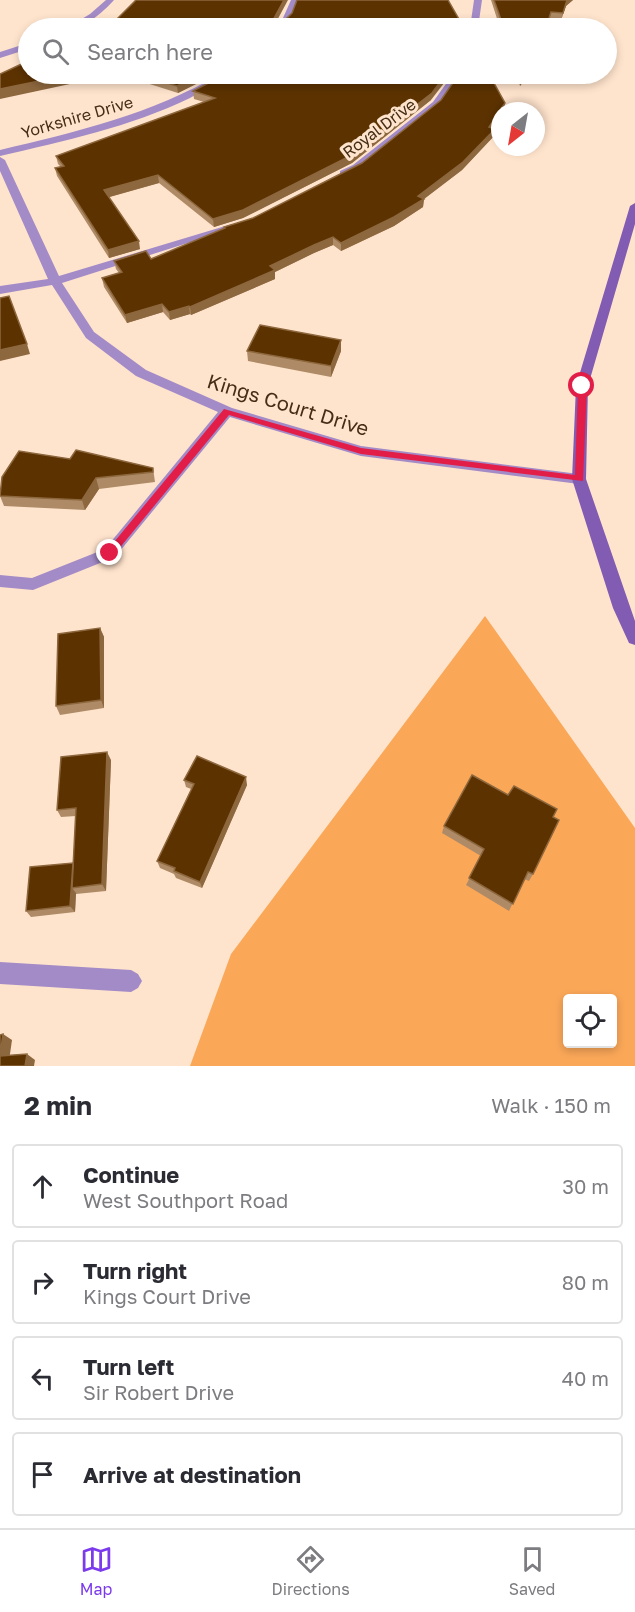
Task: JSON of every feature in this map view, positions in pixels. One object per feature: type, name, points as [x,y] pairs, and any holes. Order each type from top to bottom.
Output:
[{"type":"main road","points":[[635,206],[582,386],[579,478],[621,608],[635,638]]},
{"type":"street","points":[[89,18],[110,0]]},
{"type":"street","points":[[286,18],[295,0]]},
{"type":"street","points":[[476,18],[478,0]]},
{"type":"street","points":[[0,55],[18,49]]},
{"type":"street","name":"Yorkshire Drive","points":[[0,153],[83,134],[158,108],[205,84]]},
{"type":"street","name":"Royal Drive","points":[[337,177],[357,167],[436,104],[451,84]]},
{"type":"street","name":"Kings Court Drive","points":[[0,160],[55,280],[90,335],[141,373],[227,411],[361,451],[579,478]]},
{"type":"street","points":[[0,290],[55,280],[248,222]]},
{"type":"street","points":[[0,581],[33,584],[110,553],[227,411]]},
{"type":"street","points":[[0,973],[131,981]]},
{"type":"shaded area","points":[[485,616],[635,828],[635,1066],[190,1066],[231,954]]},
{"type":"building","points":[[136,0],[284,0],[274,18],[118,18]]},
{"type":"building","points":[[297,0],[448,0],[458,18],[287,18],[292,13]]},
{"type":"building","points":[[494,0],[567,0],[563,13],[551,12],[549,18],[500,18]]},
{"type":"building","points":[[18,66],[18,84],[24,84],[0,89],[0,74]]},
{"type":"building","points":[[206,84],[439,84],[432,93],[352,155],[243,210],[213,219],[158,175],[104,190],[139,241],[108,250],[55,168],[64,166],[56,156],[215,98],[193,91]]},
{"type":"building","points":[[452,84],[495,84],[504,102],[491,102],[489,127],[491,133],[463,162],[418,196],[424,199],[394,217],[341,243],[333,237],[270,266],[275,270],[190,307],[169,312],[162,304],[125,315],[102,278],[122,272],[114,261],[146,251],[151,259],[224,227],[253,218],[362,163],[441,100]]},
{"type":"building","points":[[9,296],[27,344],[0,350],[0,298]]},
{"type":"building","points":[[260,325],[341,340],[331,366],[247,351]]},
{"type":"building","points":[[76,450],[153,468],[153,472],[96,478],[82,500],[0,496],[2,477],[19,451],[70,459]]},
{"type":"building","points":[[100,628],[101,700],[56,706],[58,634]]},
{"type":"building","points":[[107,752],[102,884],[72,888],[76,808],[57,810],[61,757]]},
{"type":"building","points":[[197,756],[246,777],[200,882],[157,861],[194,784],[184,780]]},
{"type":"building","points":[[472,775],[508,795],[514,786],[557,809],[553,817],[559,820],[533,874],[528,872],[513,904],[469,878],[484,849],[444,826]]},
{"type":"building","points":[[73,863],[70,906],[26,911],[30,867]]},
{"type":"building","points":[[3,1034],[0,1056],[0,1035]]},
{"type":"building","points":[[27,1054],[25,1066],[0,1066],[0,1056]]},
{"type":"route","points":[[110,553],[227,411],[361,451],[579,478],[582,386]]}]
